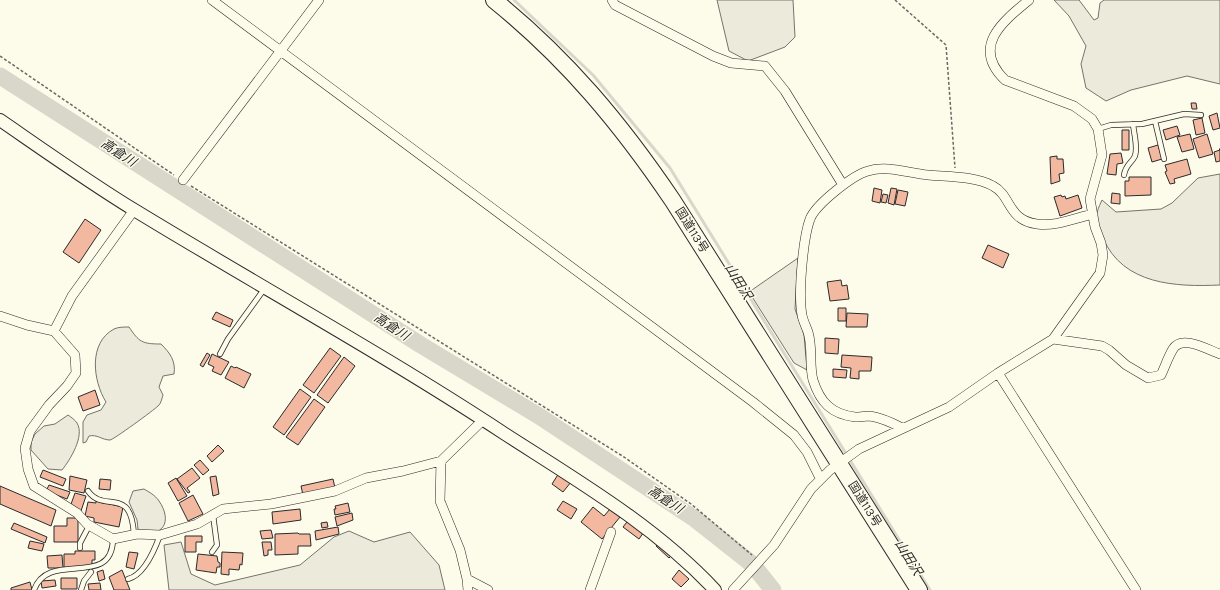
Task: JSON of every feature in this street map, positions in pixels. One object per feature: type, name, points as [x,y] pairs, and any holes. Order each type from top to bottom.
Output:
[{"type":"highway","name":"国道113号","points":[[494,0],[550,49],[588,88],[636,147],[674,201],[919,590]]},
{"type":"street","points":[[212,0],[794,435],[807,452],[820,478]]},
{"type":"street","points":[[183,180],[319,0]]},
{"type":"street","points":[[612,0],[615,5],[713,56],[736,64],[765,66],[785,91],[843,185]]},
{"type":"street","points":[[733,590],[774,545],[820,478],[859,450],[902,428],[949,407],[998,372],[1053,339],[1100,273],[1103,266],[1103,255],[1101,242],[1095,227],[1090,199],[1102,155],[1098,129],[1092,119],[1079,109],[1005,80],[998,73],[990,55],[994,35],[999,27],[1029,0]]},
{"type":"street","points":[[0,120],[134,210],[464,406],[618,508],[667,545],[700,574],[715,590]]},
{"type":"street","points":[[902,428],[887,420],[869,416],[849,415],[832,409],[824,404],[817,391],[812,377],[812,350],[802,316],[805,239],[810,219],[815,211],[843,185],[867,171],[895,169],[972,180],[993,186],[1000,191],[1017,217],[1037,224],[1050,224],[1093,214]]},
{"type":"street","points":[[54,331],[72,296],[134,210]]},
{"type":"street","points":[[0,316],[27,325],[54,331],[75,355],[76,373],[67,386],[49,405],[30,431],[25,448],[28,469],[34,486],[77,513],[89,526],[113,539],[134,534],[160,535],[197,524],[223,509],[271,504],[335,491],[366,478],[403,471],[441,461],[483,420]]},
{"type":"street","points":[[1053,339],[1102,346],[1109,350],[1126,365],[1148,378],[1161,375],[1174,348],[1182,343],[1190,342],[1220,354]]},
{"type":"street","points":[[998,372],[1136,590]]},
{"type":"street","points":[[441,461],[440,501],[460,550],[468,579],[468,590]]},
{"type":"street","points":[[590,590],[611,532]]},
{"type":"street","points":[[468,579],[488,590]]},
{"type":"lane","points":[[1098,129],[1111,125],[1155,121],[1170,116],[1184,114],[1201,115]]},
{"type":"lane","points":[[1155,121],[1164,159]]},
{"type":"lane","points":[[1124,174],[1125,166],[1135,156],[1136,148],[1133,124]]},
{"type":"lane","points":[[220,354],[228,338],[265,288]]},
{"type":"lane","points":[[88,491],[96,499],[119,502],[128,509],[133,521],[134,534]]},
{"type":"lane","points":[[212,552],[217,545],[213,515]]},
{"type":"lane","points":[[80,548],[80,543],[89,526]]},
{"type":"lane","points":[[128,579],[144,566],[154,551],[160,535]]},
{"type":"lane","points":[[81,590],[84,581],[91,572],[106,563],[113,552],[113,539]]},
{"type":"lane","points":[[34,590],[40,578],[49,573],[91,572]]},
{"type":"path","points":[[895,0],[946,45],[956,178]]},
{"type":"path","points":[[0,56],[149,159],[183,180]]},
{"type":"path","points":[[200,191],[624,457],[691,504],[760,561]]},
{"type":"shaded area","points":[[717,0],[793,0],[795,37],[785,47],[748,61],[729,51]]},
{"type":"shaded area","points":[[1054,0],[1079,0],[1094,20],[1098,18],[1100,3],[1104,0],[1220,0],[1220,84],[1187,76],[1131,90],[1106,101],[1086,88],[1081,64],[1086,46],[1069,16]]},
{"type":"shaded area","points":[[1220,174],[1220,285],[1186,285],[1152,280],[1137,274],[1112,254],[1103,238],[1096,219],[1102,200],[1116,212],[1161,209],[1172,203],[1198,178]]},
{"type":"shaded area","points":[[798,258],[795,309],[804,335],[807,370],[794,363],[749,292]]},
{"type":"shaded area","points":[[119,327],[129,327],[139,339],[145,343],[161,344],[164,347],[170,354],[173,361],[174,374],[163,376],[159,387],[163,395],[161,401],[159,405],[149,413],[113,439],[110,440],[97,436],[89,436],[86,442],[83,443],[83,422],[87,415],[101,410],[106,402],[98,384],[96,373],[95,363],[100,343],[106,335],[114,329]]},
{"type":"shaded area","points":[[68,415],[77,423],[79,428],[76,448],[62,470],[48,469],[31,450],[31,442],[35,434],[44,426],[55,424]]},
{"type":"shaded area","points":[[144,489],[157,499],[163,508],[165,515],[163,527],[154,532],[147,532],[138,529],[137,520],[129,502],[133,491]]},
{"type":"shaded area","points":[[349,531],[374,542],[410,532],[439,565],[445,590],[169,590],[164,545],[181,542],[191,574],[215,585],[300,565],[334,537]]},
{"type":"building","points":[[1191,103],[1196,103],[1197,109],[1192,109]]},
{"type":"building","points":[[1217,113],[1220,128],[1213,130],[1209,116]]},
{"type":"building","points":[[1202,118],[1205,133],[1196,135],[1193,120]]},
{"type":"building","points":[[1177,126],[1180,135],[1166,140],[1163,130]]},
{"type":"building","points":[[1122,130],[1129,130],[1129,150],[1122,150]]},
{"type":"building","points":[[1190,134],[1194,149],[1182,152],[1177,137]]},
{"type":"building","points":[[1207,134],[1213,154],[1199,158],[1193,139]]},
{"type":"building","points":[[1158,145],[1162,159],[1152,162],[1148,148]]},
{"type":"building","points":[[1220,150],[1220,161],[1216,162],[1214,152]]},
{"type":"building","points":[[1121,153],[1123,163],[1117,164],[1116,175],[1107,174],[1110,154]]},
{"type":"building","points":[[1057,156],[1057,159],[1063,159],[1064,173],[1059,174],[1060,181],[1051,184],[1050,157]]},
{"type":"building","points":[[1187,159],[1191,174],[1174,179],[1175,183],[1170,184],[1165,172],[1167,171],[1165,165]]},
{"type":"building","points":[[1129,177],[1151,177],[1151,195],[1125,196],[1125,181],[1129,181]]},
{"type":"building","points":[[874,188],[882,190],[880,203],[872,201]]},
{"type":"building","points":[[891,188],[897,189],[894,205],[888,203]]},
{"type":"building","points":[[898,190],[908,192],[905,206],[895,204]]},
{"type":"building","points":[[1112,193],[1120,194],[1120,204],[1111,203]]},
{"type":"building","points":[[883,194],[888,195],[886,203],[881,202]]},
{"type":"building","points":[[1061,195],[1062,197],[1065,196],[1066,199],[1078,195],[1082,208],[1060,216],[1054,197]]},
{"type":"building","points":[[85,219],[101,230],[79,263],[63,252]]},
{"type":"building","points":[[988,245],[1009,254],[1003,268],[982,258]]},
{"type":"building","points":[[841,280],[842,286],[847,285],[849,299],[830,301],[827,282]]},
{"type":"building","points":[[838,308],[846,308],[846,321],[838,321]]},
{"type":"building","points":[[216,312],[233,320],[230,327],[212,319]]},
{"type":"building","points":[[847,313],[868,314],[867,327],[846,327]]},
{"type":"building","points":[[825,338],[839,339],[838,354],[825,353]]},
{"type":"building","points":[[330,348],[341,356],[314,393],[303,385]]},
{"type":"building","points":[[207,353],[210,355],[203,367],[200,365]]},
{"type":"building","points":[[212,354],[229,362],[221,375],[212,371],[214,367],[208,364]]},
{"type":"building","points":[[842,355],[872,357],[871,371],[859,371],[859,379],[850,378],[851,368],[841,367]]},
{"type":"building","points":[[344,357],[355,366],[328,403],[317,395]]},
{"type":"building","points":[[231,366],[251,374],[244,388],[225,378]]},
{"type":"building","points":[[833,369],[847,370],[846,378],[833,377]]},
{"type":"building","points":[[300,389],[311,397],[284,435],[273,427]]},
{"type":"building","points":[[95,390],[100,405],[83,411],[78,397]]},
{"type":"building","points":[[314,399],[325,407],[298,445],[286,437]]},
{"type":"building","points":[[218,445],[224,451],[212,462],[207,456]]},
{"type":"building","points":[[200,460],[209,470],[203,475],[194,465]]},
{"type":"building","points":[[192,468],[200,478],[187,488],[190,492],[188,493],[177,479]]},
{"type":"building","points":[[43,470],[66,479],[63,486],[40,477]]},
{"type":"building","points":[[559,473],[571,482],[563,492],[552,484]]},
{"type":"building","points":[[70,476],[87,480],[84,493],[69,490]]},
{"type":"building","points":[[216,476],[219,494],[213,496],[210,477]]},
{"type":"building","points":[[176,478],[187,496],[178,501],[168,483]]},
{"type":"building","points":[[100,479],[111,480],[110,490],[99,489]]},
{"type":"building","points":[[333,479],[335,488],[303,495],[301,486]]},
{"type":"building","points":[[49,485],[70,492],[67,499],[46,491]]},
{"type":"building","points":[[0,486],[56,510],[51,526],[0,504]]},
{"type":"building","points":[[75,493],[86,496],[81,511],[70,507]]},
{"type":"building","points":[[193,495],[203,514],[188,521],[179,503]]},
{"type":"building","points":[[96,501],[123,507],[119,527],[94,522],[94,518],[85,516],[88,502],[96,503]]},
{"type":"building","points":[[563,501],[577,509],[571,519],[557,510]]},
{"type":"building","points":[[348,503],[350,512],[335,515],[335,506]]},
{"type":"building","points":[[593,507],[604,516],[610,509],[620,517],[602,539],[581,522]]},
{"type":"building","points":[[300,509],[301,520],[273,524],[272,512]]},
{"type":"building","points":[[352,513],[353,520],[337,526],[335,517]]},
{"type":"building","points":[[67,518],[78,518],[78,542],[54,542],[54,526],[67,526]]},
{"type":"building","points":[[630,518],[646,529],[639,539],[623,527]]},
{"type":"building","points":[[327,522],[328,527],[322,528],[321,523]]},
{"type":"building","points":[[14,523],[47,537],[45,543],[11,529]]},
{"type":"building","points":[[338,527],[339,534],[316,540],[315,531]]},
{"type":"building","points":[[271,530],[273,538],[262,539],[260,531]]},
{"type":"building","points":[[275,534],[310,534],[311,546],[298,546],[298,554],[275,555]]},
{"type":"building","points":[[185,536],[202,536],[202,542],[196,542],[196,552],[185,552]]},
{"type":"building","points":[[662,539],[676,551],[669,558],[656,546]]},
{"type":"building","points":[[30,541],[44,544],[42,551],[28,548]]},
{"type":"building","points":[[262,542],[271,542],[272,550],[268,550],[268,555],[264,556]]},
{"type":"building","points":[[75,551],[95,551],[95,560],[92,560],[92,568],[64,569],[64,554],[75,554]]},
{"type":"building","points":[[129,552],[138,553],[134,569],[126,567]]},
{"type":"building","points":[[222,552],[243,553],[242,565],[240,564],[239,570],[229,569],[229,575],[221,574]]},
{"type":"building","points":[[198,554],[217,556],[220,567],[217,567],[216,573],[196,570]]},
{"type":"building","points":[[62,555],[63,568],[48,568],[47,556]]},
{"type":"building","points":[[103,570],[105,579],[99,581],[97,572]]},
{"type":"building","points":[[122,570],[130,590],[114,590],[109,577]]},
{"type":"building","points":[[679,570],[689,579],[681,587],[672,579]]},
{"type":"building","points":[[61,578],[77,578],[77,589],[61,589]]},
{"type":"building","points":[[55,580],[56,586],[42,588],[41,581]]},
{"type":"building","points":[[30,582],[32,590],[11,590],[11,588]]},
{"type":"building","points":[[100,583],[101,590],[89,590],[88,584]]},
{"type":"waterway","name":"山田沢","points":[[514,0],[593,75],[670,168],[930,590]]},
{"type":"waterway","name":"高倉川","points":[[0,76],[421,345],[539,416],[695,519],[752,564],[773,590]]}]
